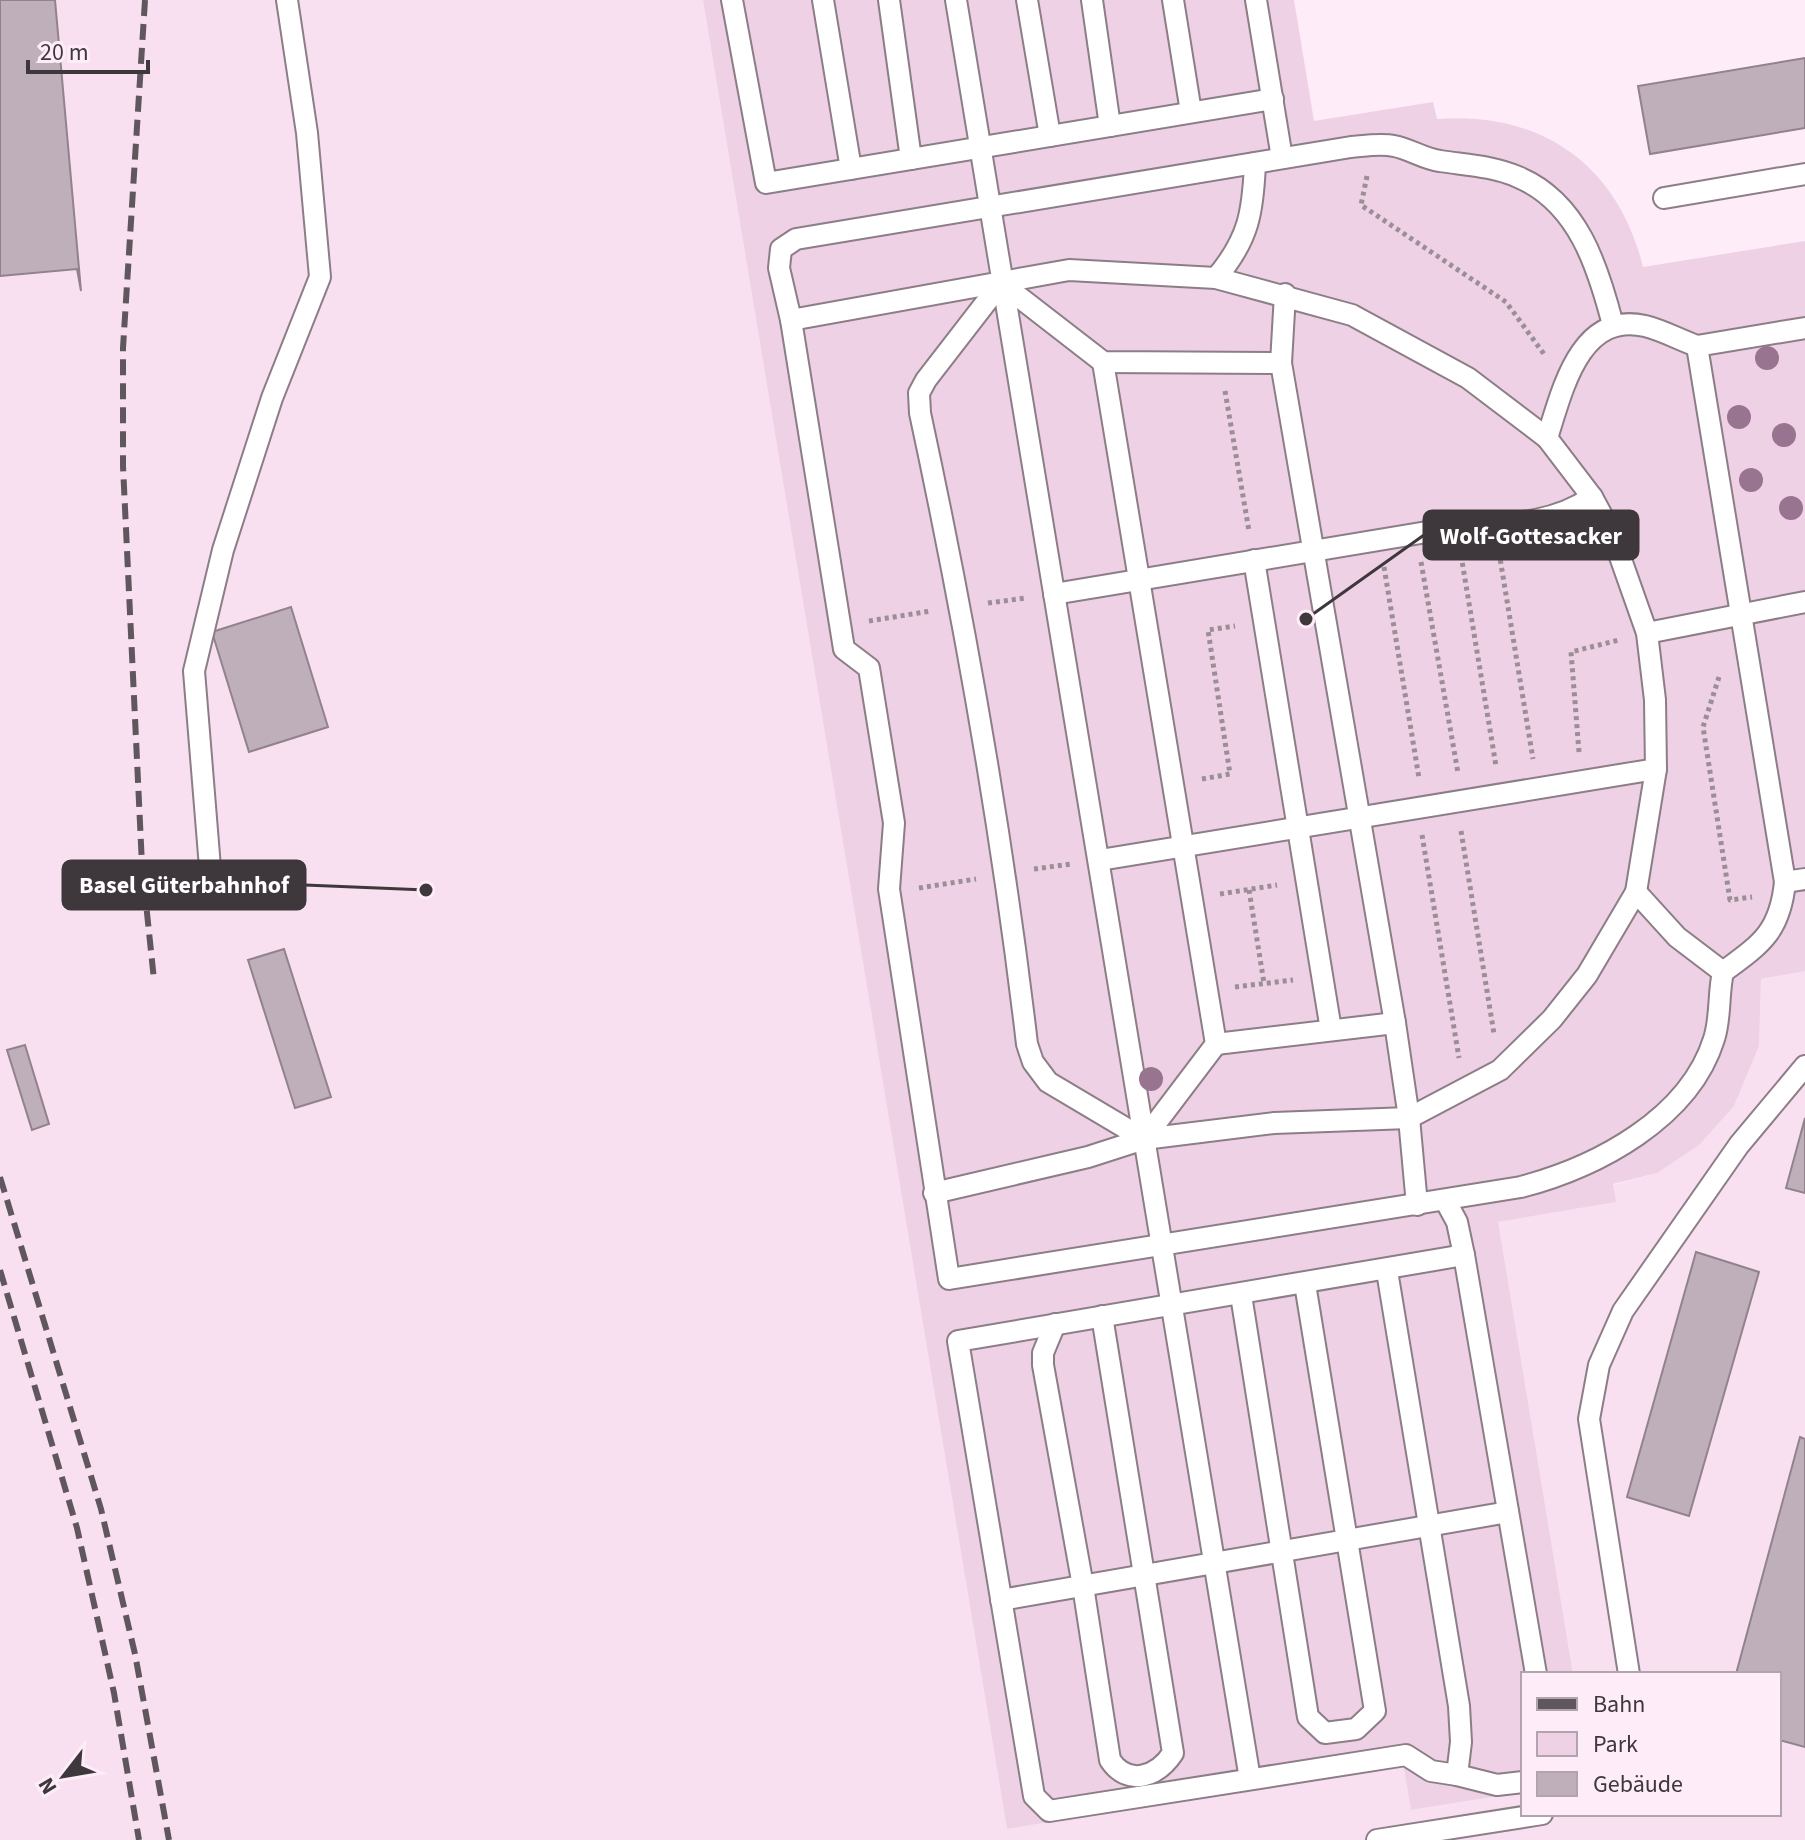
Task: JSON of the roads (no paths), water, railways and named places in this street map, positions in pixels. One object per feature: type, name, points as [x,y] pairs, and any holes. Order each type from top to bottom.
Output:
[{"type":"lane","points":[[212,892],[194,671],[233,519],[272,398],[320,277],[307,133],[287,0]]},
{"type":"lane","points":[[732,0],[766,183],[1273,99]]},
{"type":"lane","points":[[823,0],[851,169]]},
{"type":"lane","points":[[889,0],[911,159]]},
{"type":"lane","points":[[956,0],[1250,1779]]},
{"type":"lane","points":[[1027,0],[1050,136]]},
{"type":"lane","points":[[1092,0],[1110,126]]},
{"type":"lane","points":[[1173,0],[1191,112]]},
{"type":"lane","points":[[1256,0],[1282,158]]},
{"type":"lane","points":[[1613,325],[1602,283],[1587,247],[1571,219],[1548,194],[1518,176],[1477,165],[1437,161],[1392,146],[1282,158],[796,239],[781,249],[779,268],[791,320],[844,649],[869,668],[894,823],[889,889],[949,1279],[1521,1187],[1558,1177],[1604,1154],[1672,1108],[1700,1072],[1715,1037],[1723,972],[1767,939],[1792,884],[1697,346]]},
{"type":"lane","points":[[1216,278],[1247,233],[1255,163]]},
{"type":"lane","points":[[1664,198],[1805,174]]},
{"type":"lane","points":[[791,320],[1069,270],[1216,278],[1285,294],[1352,315],[1417,348],[1509,406],[1547,438],[1592,497],[1612,534],[1647,633],[1655,700],[1656,769],[1636,892],[1587,975],[1552,1019],[1500,1070],[1409,1118],[1274,1123],[1144,1139],[1088,1157],[934,1193]]},
{"type":"lane","points":[[1001,283],[1103,362],[1281,363]]},
{"type":"lane","points":[[1001,283],[935,366],[919,393],[920,413],[962,607],[1007,873],[1027,1044],[1033,1062],[1048,1082],[1144,1139]]},
{"type":"lane","points":[[1285,294],[1281,363],[1316,551],[1395,1023],[1409,1118],[1417,1205]]},
{"type":"lane","points":[[1547,438],[1567,378],[1584,347],[1613,325],[1647,326],[1697,346],[1805,328]]},
{"type":"lane","points":[[1103,362],[1216,1044]]},
{"type":"lane","points":[[1054,594],[1457,527],[1551,518],[1592,497]]},
{"type":"lane","points":[[1254,560],[1331,1030]]},
{"type":"lane","points":[[1647,633],[1805,603]]},
{"type":"lane","points":[[1100,860],[1656,769]]},
{"type":"lane","points":[[1636,892],[1677,937],[1723,972]]},
{"type":"lane","points":[[1144,1139],[1216,1044],[1395,1023]]},
{"type":"lane","points":[[1629,1672],[1589,1419],[1599,1365],[1631,1299],[1739,1145],[1805,1066]]},
{"type":"lane","points":[[1445,1200],[1457,1222],[1464,1255],[1536,1672]]},
{"type":"lane","points":[[1464,1255],[1387,1271],[958,1341],[1034,1796],[1049,1811],[1406,1755],[1431,1771],[1497,1785],[1521,1782]]},
{"type":"lane","points":[[1387,1271],[1459,1706],[1461,1742],[1457,1775]]},
{"type":"lane","points":[[1241,1295],[1308,1717],[1325,1733],[1356,1729],[1375,1711],[1305,1284]]},
{"type":"lane","points":[[1055,1324],[1043,1353],[1043,1365],[1083,1586],[1110,1760],[1116,1769],[1129,1777],[1143,1776],[1165,1764],[1173,1753],[1102,1316]]},
{"type":"lane","points":[[1001,1600],[1508,1512]]},
{"type":"lane","points":[[1377,1840],[1529,1816]]},
{"type":"railway","points":[[145,0],[123,348],[123,466],[142,865],[154,980]]},
{"type":"railway","points":[[0,1177],[101,1509],[135,1654],[169,1840]]},
{"type":"railway","points":[[0,1270],[77,1528],[114,1693],[139,1840]]},
{"type":"place","name":"Wolf-Gottesacker","points":[[1306,619]]},
{"type":"place","name":"Basel Güterbahnhof","points":[[426,890]]}]
